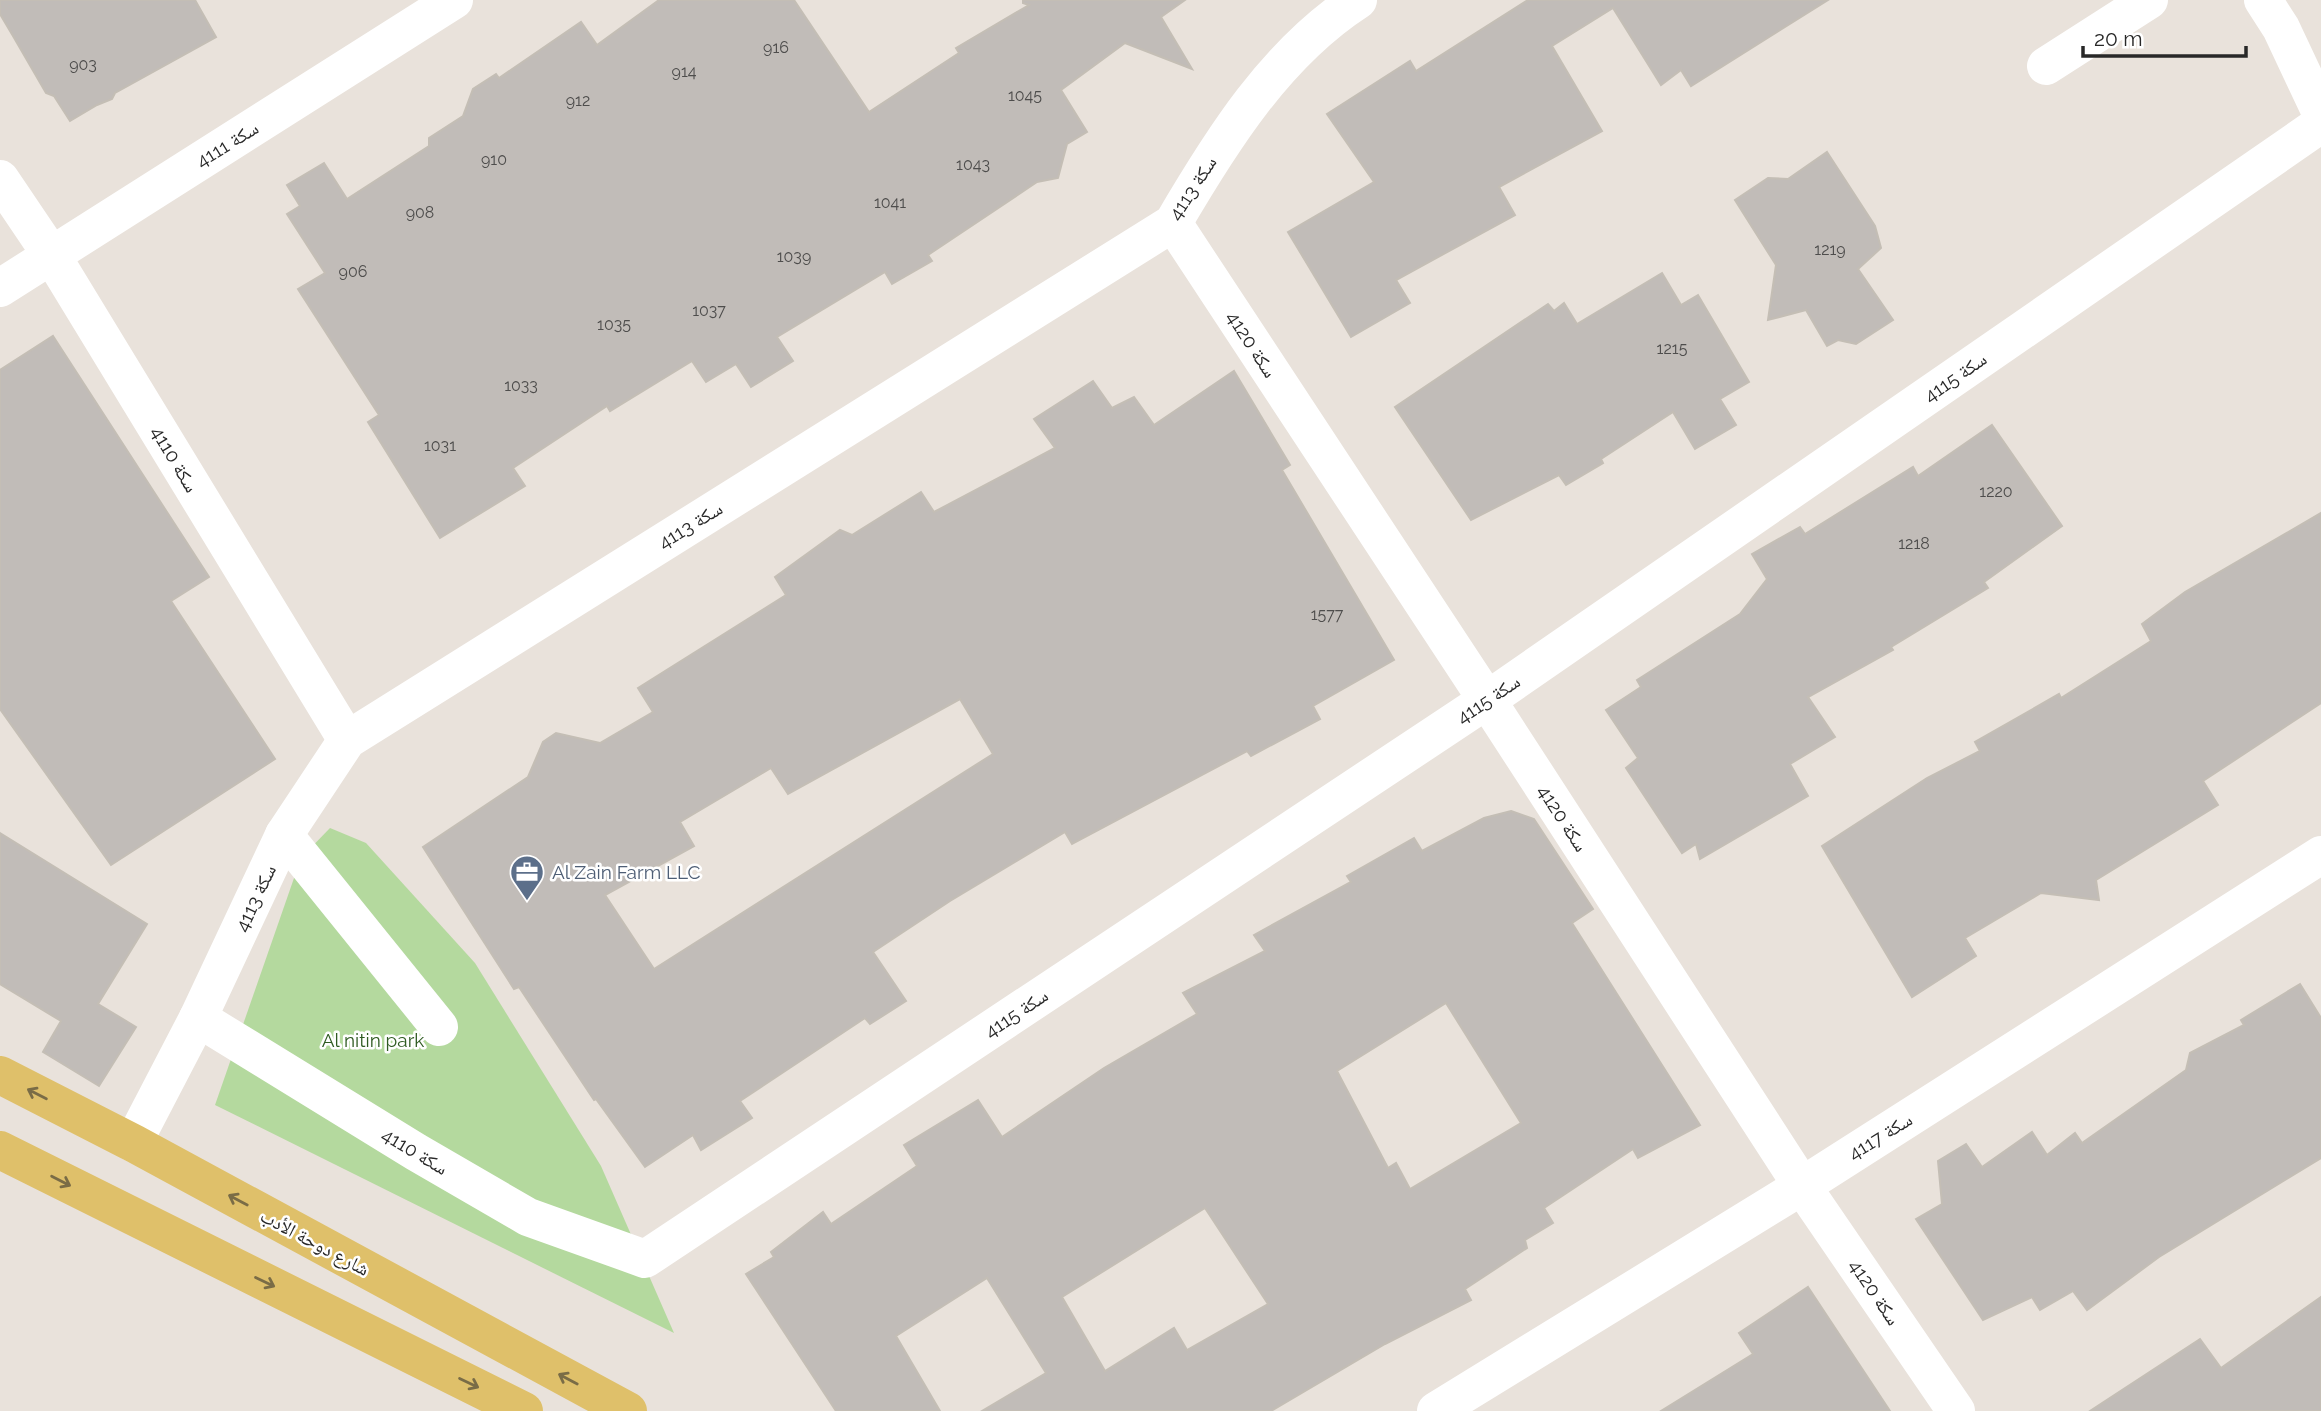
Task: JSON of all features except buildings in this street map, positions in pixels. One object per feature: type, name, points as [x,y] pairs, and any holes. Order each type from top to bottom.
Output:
[{"type":"main road","name":"شارع دوحة الأدب","points":[[0,1075],[133,1143],[628,1411]]},
{"type":"main road","points":[[0,1150],[524,1411]]},
{"type":"street","name":"سكة 4111","points":[[0,288],[454,0]]},
{"type":"street","name":"سكة 4113","points":[[133,1143],[198,1018],[284,835],[347,740],[1172,223],[1206,166],[1245,111],[1287,60],[1334,16],[1357,0]]},
{"type":"street","points":[[2046,66],[2149,0]]},
{"type":"street","points":[[2263,0],[2281,28],[2321,113]]},
{"type":"street","name":"سكة 4115","points":[[645,1259],[1487,700],[2321,124]]},
{"type":"street","name":"سكة 4110","points":[[0,179],[52,256],[347,740]]},
{"type":"street","name":"سكة 4120","points":[[1172,223],[1487,700],[1802,1186],[1956,1411]]},
{"type":"street","points":[[284,835],[439,1027]]},
{"type":"street","name":"سكة 4117","points":[[1436,1411],[1802,1186],[2321,855]]},
{"type":"street","name":"سكة 4110","points":[[198,1018],[416,1152],[528,1217],[645,1259]]},
{"type":"green space","name":"Al nitin park","points":[[330,828],[366,843],[475,963],[601,1166],[674,1333],[215,1105],[301,858]]},
{"type":"place","name":"Al Zain Farm LLC","points":[[527,902]]}]
